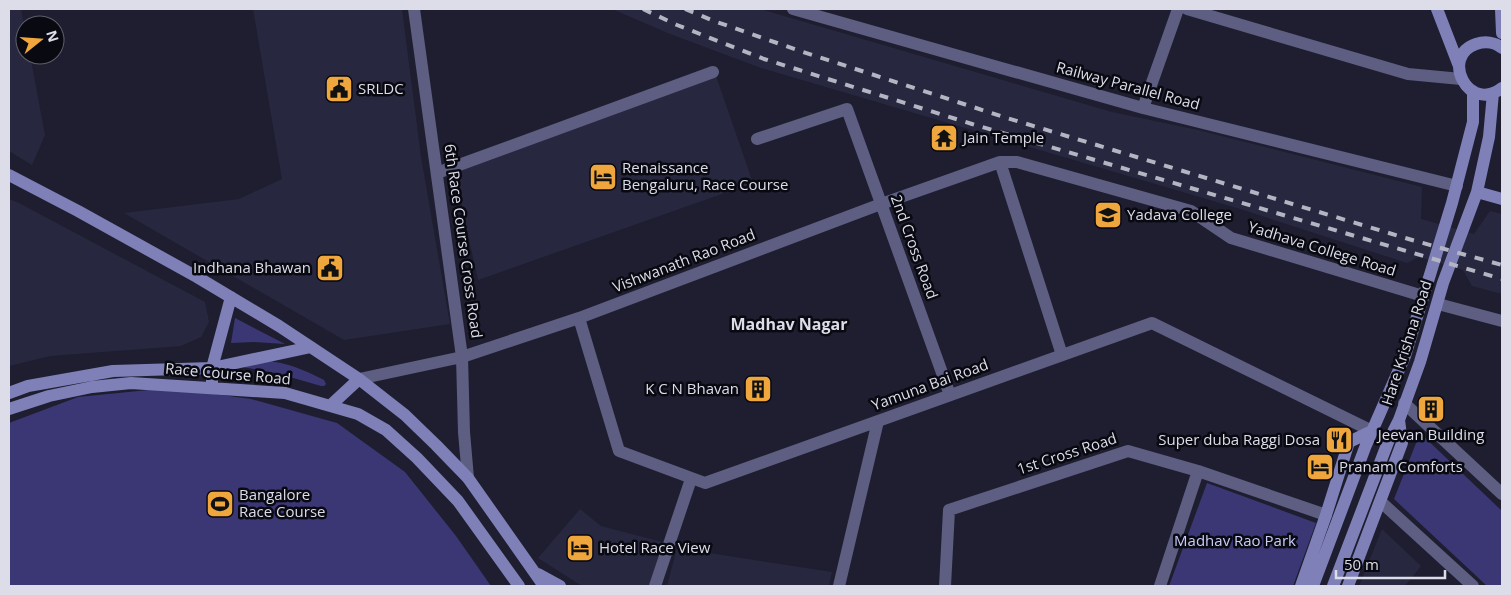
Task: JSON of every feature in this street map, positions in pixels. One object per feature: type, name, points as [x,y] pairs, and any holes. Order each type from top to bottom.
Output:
[{"type":"main road","points":[[1437,9],[1460,72],[1473,91],[1473,122],[1457,186]]},
{"type":"main road","points":[[1501,9],[1502,33]]},
{"type":"main road","points":[[1460,72],[1461,58],[1466,50],[1473,45],[1481,42],[1490,42],[1502,48]]},
{"type":"main road","points":[[1473,91],[1486,94],[1499,91],[1477,192],[1502,199]]},
{"type":"main road","points":[[9,176],[78,211],[231,297],[359,379],[405,415],[468,478],[544,586]]},
{"type":"main road","name":"Hare Krishna Road","points":[[1313,586],[1372,431],[1405,356],[1457,186]]},
{"type":"main road","name":"Hare Krishna Road","points":[[1400,420],[1404,403],[1420,362],[1445,277],[1477,192]]},
{"type":"main road","points":[[212,387],[212,368],[231,297]]},
{"type":"main road","name":"Race Course Road","points":[[9,393],[28,386],[113,371],[212,368],[311,347]]},
{"type":"main road","points":[[331,405],[359,379]]},
{"type":"main road","name":"Race Course Road","points":[[9,409],[49,396],[92,387],[131,383],[285,393],[358,414],[386,430],[417,458],[458,501],[518,586]]},
{"type":"main road","points":[[1348,586],[1402,443],[1400,420]]},
{"type":"main road","points":[[1333,586],[1388,442],[1400,420]]},
{"type":"main road","points":[[1301,586],[1349,442],[1372,431]]},
{"type":"main road","points":[[535,573],[560,586]]},
{"type":"street","name":"6th Race Course Cross Road","points":[[414,9],[462,357],[465,449],[468,478]]},
{"type":"street","name":"Railway Parallel Road","points":[[793,9],[1143,108],[1457,186]]},
{"type":"street","points":[[1143,108],[1178,9]]},
{"type":"street","points":[[1187,9],[1408,74],[1460,72]]},
{"type":"street","points":[[437,172],[713,72]]},
{"type":"street","name":"2nd Cross Road","points":[[757,139],[848,109],[950,395]]},
{"type":"street","points":[[1000,162],[1062,355]]},
{"type":"street","name":"Vishwanath Rao Road","points":[[359,379],[462,357],[579,318],[881,204],[1000,162],[1017,162]]},
{"type":"street","name":"Yadhava College Road","points":[[1017,162],[1191,211],[1231,238],[1423,296]]},
{"type":"street","points":[[1438,304],[1502,321]]},
{"type":"street","name":"Yamuna Bai Road","points":[[579,318],[619,451],[705,483],[1152,322],[1372,431]]},
{"type":"street","points":[[1404,403],[1502,494]]},
{"type":"street","points":[[839,586],[878,421]]},
{"type":"street","name":"1st Cross Road","points":[[945,586],[949,510],[1128,451],[1198,471],[1326,515]]},
{"type":"street","points":[[1160,586],[1198,471]]},
{"type":"street","points":[[655,586],[691,479]]},
{"type":"street","points":[[1381,502],[1473,586]]},
{"type":"shaded area","points":[[9,9],[21,9],[22,15],[15,15],[15,65],[32,65],[45,135],[32,165],[9,151]]},
{"type":"shaded area","points":[[253,9],[402,9],[421,157],[450,324],[344,340],[124,213],[239,199],[282,179]]},
{"type":"shaded area","points":[[612,9],[760,9],[1112,112],[1198,130],[1422,187],[1421,219],[1474,234],[1490,211],[1502,214],[1502,294],[1472,286],[1463,270],[1419,257],[1407,263],[1237,208],[761,68],[670,34]]},
{"type":"shaded area","name":"Renaissance Bengaluru, Race Course","points":[[716,76],[753,183],[478,280],[454,171]]},
{"type":"shaded area","points":[[9,199],[205,302],[209,322],[201,337],[181,346],[50,356],[9,366]]},
{"type":"shaded area","points":[[580,509],[601,526],[666,543],[653,586],[582,586],[538,558]]},
{"type":"shaded area","points":[[1382,529],[1421,566],[1405,586],[1359,586]]},
{"type":"shaded area","points":[[677,548],[832,572],[829,586],[667,586]]},
{"type":"green space","points":[[235,318],[285,344],[231,343]]},
{"type":"green space","points":[[258,360],[293,366],[324,380],[326,384],[321,386],[276,373],[237,366]]},
{"type":"green space","name":"Bangalore Race Course","points":[[169,388],[251,399],[337,423],[405,472],[456,536],[491,586],[9,586],[9,423],[78,397]]},
{"type":"green space","points":[[1420,433],[1502,511],[1502,586],[1487,586],[1394,499]]},
{"type":"green space","name":"Madhav Rao Park","points":[[1207,483],[1316,523],[1293,586],[1169,586]]},
{"type":"railway","points":[[643,9],[677,25],[764,59],[972,124],[1502,279]]},
{"type":"railway","points":[[685,9],[803,52],[1007,118],[1412,240],[1502,265]]},
{"type":"place","name":"SRLDC","points":[[339,89]]},
{"type":"place","name":"Jain Temple","points":[[944,138]]},
{"type":"place","name":"Renaissance Bengaluru, Race Course","points":[[603,177]]},
{"type":"place","name":"Yadava College","points":[[1108,215]]},
{"type":"place","name":"Indhana Bhawan","points":[[330,268]]},
{"type":"place","name":"K C N Bhavan","points":[[758,389]]},
{"type":"place","name":"Jeevan Building","points":[[1431,409]]},
{"type":"place","name":"Super duba Raggi Dosa","points":[[1339,440]]},
{"type":"place","name":"Pranam Comforts","points":[[1320,467]]},
{"type":"place","name":"Bangalore Race Course","points":[[220,504]]},
{"type":"place","name":"Hotel Race View","points":[[580,548]]},
{"type":"district","name":"Madhav Nagar","points":[[789,324]]}]
